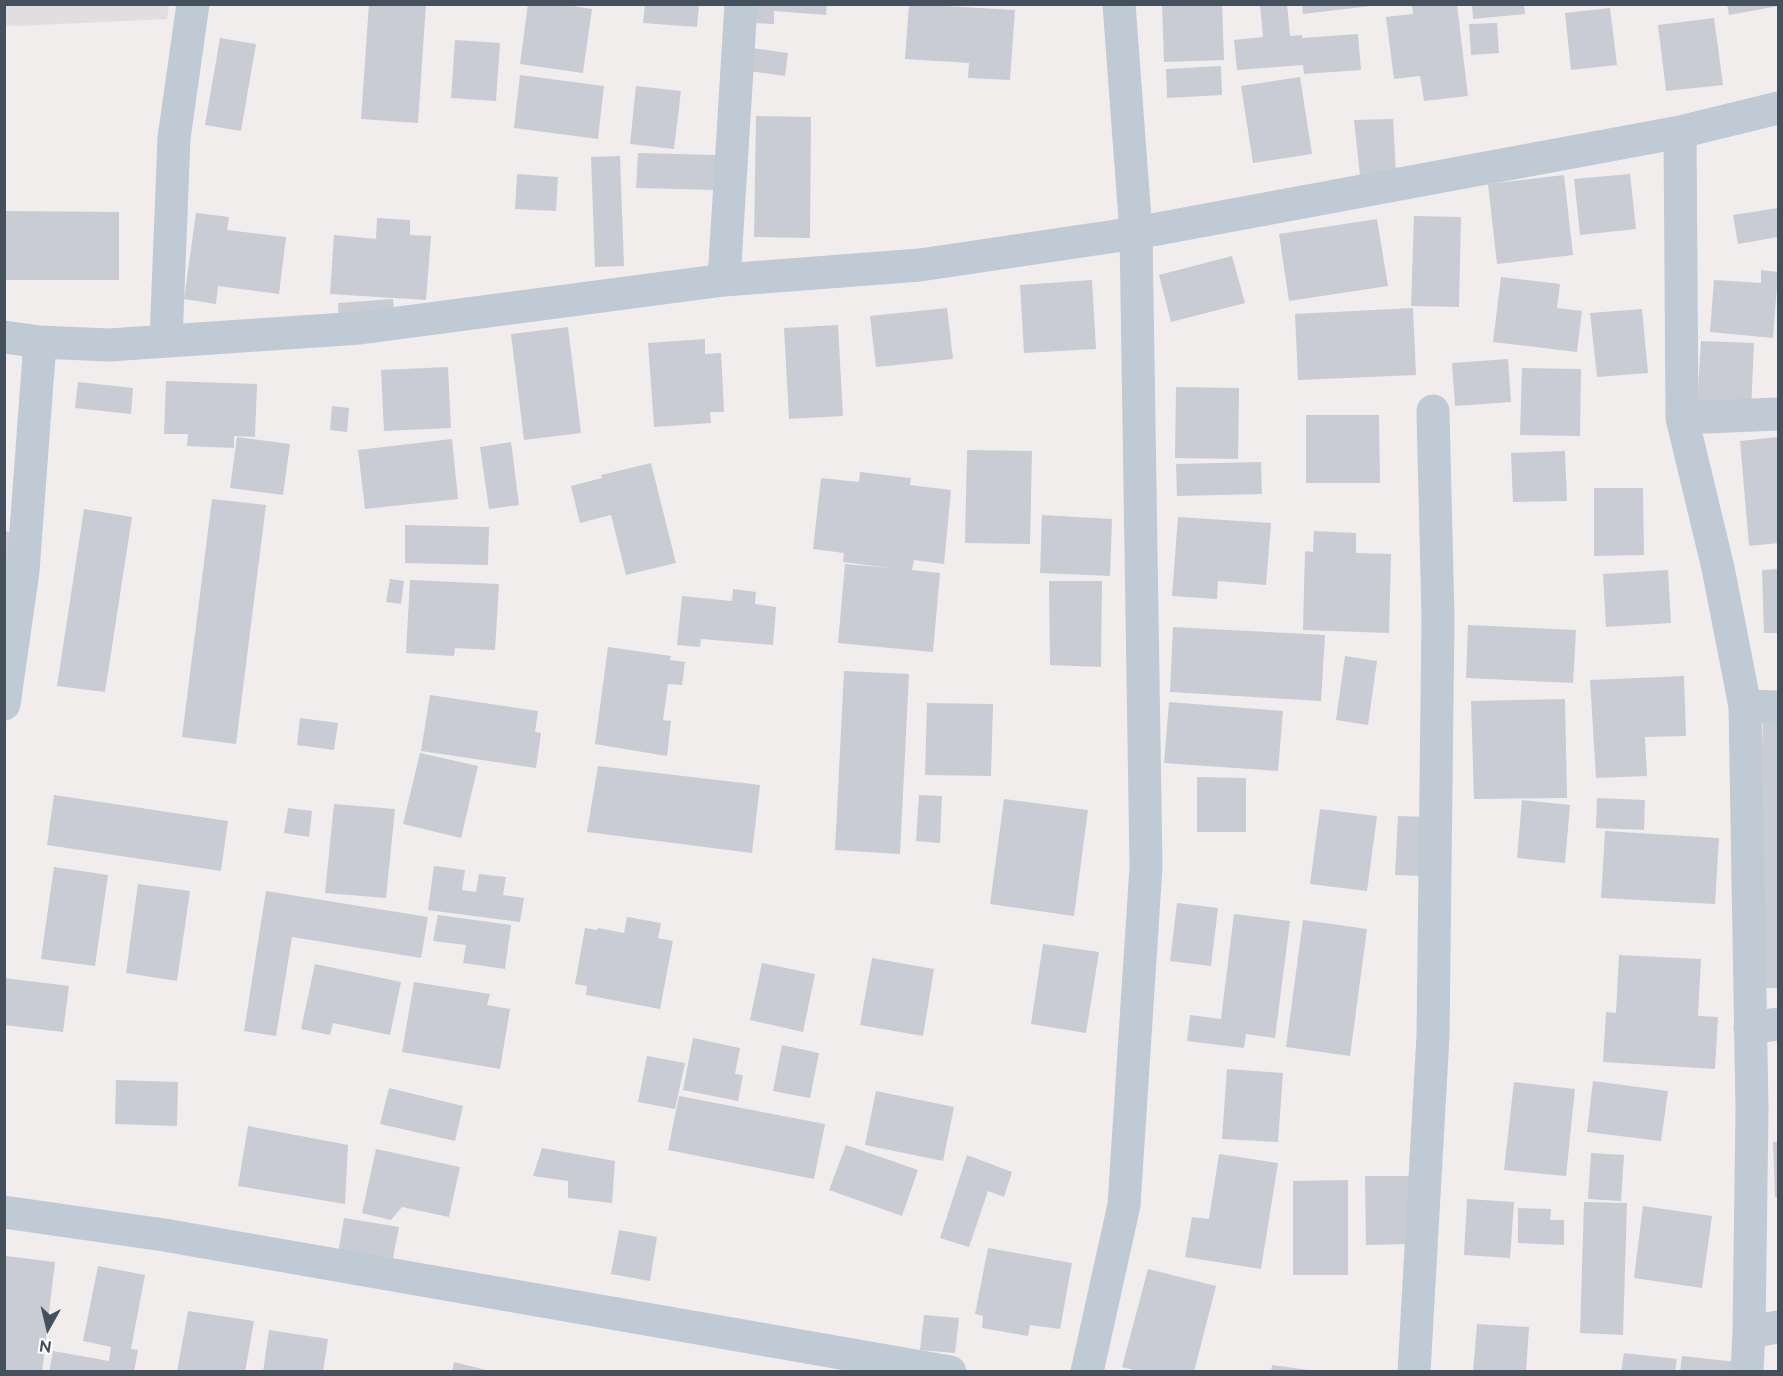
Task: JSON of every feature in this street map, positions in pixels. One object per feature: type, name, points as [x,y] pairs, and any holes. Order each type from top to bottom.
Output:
[{"type":"street","points":[[166,342],[174,138],[193,4]]},
{"type":"street","points":[[724,280],[741,4]]},
{"type":"street","points":[[1087,1371],[1124,1205],[1146,867],[1136,232],[1119,4]]},
{"type":"street","points":[[4,337],[40,342],[109,345],[360,328],[724,280],[920,265],[1136,232],[1680,132],[1779,108]]},
{"type":"street","points":[[1680,132],[1682,418],[1718,568],[1744,706],[1764,1026],[1752,1109],[1764,1330],[1747,1371]]},
{"type":"street","points":[[4,704],[23,571],[40,342]]},
{"type":"street","points":[[1414,1371],[1433,1036],[1438,618],[1433,411]]},
{"type":"street","points":[[1682,418],[1779,414]]},
{"type":"street","points":[[1744,706],[1779,707]]},
{"type":"street","points":[[4,1212],[175,1237],[950,1371]]},
{"type":"shaded area","points":[[5,4],[169,5],[167,19],[18,26],[5,25]]},
{"type":"building","points":[[369,4],[426,4],[418,123],[361,119]]},
{"type":"building","points":[[528,4],[560,4],[592,9],[583,73],[520,64]]},
{"type":"building","points":[[645,4],[699,4],[697,27],[643,23]]},
{"type":"building","points":[[755,4],[827,4],[826,15],[774,11],[774,24],[753,23]]},
{"type":"building","points":[[909,4],[1015,10],[1010,80],[968,78],[969,63],[905,59]]},
{"type":"building","points":[[1162,4],[1222,4],[1224,60],[1164,62]]},
{"type":"building","points":[[1260,4],[1287,4],[1290,36],[1302,35],[1302,38],[1358,34],[1361,70],[1304,74],[1303,65],[1237,70],[1234,40],[1263,37]]},
{"type":"building","points":[[1302,4],[1370,4],[1371,6],[1303,14]]},
{"type":"building","points":[[1412,4],[1457,4],[1468,96],[1424,101],[1420,76],[1394,79],[1386,17],[1413,14]]},
{"type":"building","points":[[1472,4],[1524,4],[1525,14],[1473,19]]},
{"type":"building","points":[[1727,4],[1778,4],[1778,6],[1729,15]]},
{"type":"building","points":[[1610,8],[1617,65],[1571,70],[1565,13]]},
{"type":"building","points":[[1714,18],[1723,85],[1666,91],[1658,25]]},
{"type":"building","points":[[1497,23],[1499,53],[1471,55],[1469,24]]},
{"type":"building","points":[[220,38],[256,44],[241,131],[205,125]]},
{"type":"building","points":[[455,40],[500,43],[496,101],[451,98]]},
{"type":"building","points":[[752,48],[788,53],[785,76],[749,71]]},
{"type":"building","points":[[1221,66],[1222,95],[1167,98],[1166,69]]},
{"type":"building","points":[[520,75],[604,86],[598,139],[514,128]]},
{"type":"building","points":[[1300,77],[1312,154],[1253,163],[1241,86]]},
{"type":"building","points":[[636,86],[681,91],[674,149],[630,144]]},
{"type":"building","points":[[756,116],[811,117],[810,238],[754,237]]},
{"type":"building","points":[[1393,119],[1396,172],[1360,176],[1354,120]]},
{"type":"building","points":[[638,153],[716,155],[715,190],[636,188]]},
{"type":"building","points":[[620,156],[624,266],[595,267],[591,157]]},
{"type":"building","points":[[517,174],[558,177],[556,211],[515,209]]},
{"type":"building","points":[[1630,174],[1636,229],[1580,235],[1574,179]]},
{"type":"building","points":[[1564,175],[1573,255],[1497,264],[1488,184]]},
{"type":"building","points":[[1778,208],[1778,237],[1738,244],[1733,215]]},
{"type":"building","points":[[4,211],[119,212],[119,280],[4,280]]},
{"type":"building","points":[[196,213],[229,217],[227,230],[286,237],[279,294],[218,286],[216,304],[184,299]]},
{"type":"building","points":[[1414,216],[1461,217],[1459,307],[1411,306]]},
{"type":"building","points":[[377,218],[410,220],[410,235],[431,236],[426,300],[330,294],[334,235],[376,239]]},
{"type":"building","points":[[1377,219],[1388,286],[1289,301],[1279,234]]},
{"type":"building","points":[[1232,256],[1245,303],[1171,322],[1159,275]]},
{"type":"building","points":[[1761,270],[1778,272],[1773,338],[1710,332],[1714,280],[1761,283]]},
{"type":"building","points":[[1501,277],[1560,284],[1557,308],[1582,311],[1577,352],[1493,342]]},
{"type":"building","points":[[1092,280],[1096,349],[1024,353],[1020,285]]},
{"type":"building","points":[[393,299],[395,319],[339,324],[338,303]]},
{"type":"building","points":[[947,308],[953,359],[876,367],[870,316]]},
{"type":"building","points":[[1413,308],[1416,375],[1298,380],[1295,314]]},
{"type":"building","points":[[1642,309],[1648,373],[1597,377],[1590,313]]},
{"type":"building","points":[[838,325],[843,416],[789,419],[784,328]]},
{"type":"building","points":[[568,327],[581,433],[524,440],[511,334]]},
{"type":"building","points":[[705,339],[705,354],[721,353],[724,412],[710,412],[711,423],[654,427],[648,343]]},
{"type":"building","points":[[1701,341],[1754,343],[1751,411],[1697,408]]},
{"type":"building","points":[[1508,359],[1511,402],[1455,406],[1452,363]]},
{"type":"building","points":[[448,367],[451,428],[384,431],[381,370]]},
{"type":"building","points":[[1522,368],[1581,369],[1580,436],[1520,435]]},
{"type":"building","points":[[166,381],[257,384],[255,437],[234,436],[234,448],[187,446],[188,434],[164,434]]},
{"type":"building","points":[[78,382],[133,388],[131,414],[75,408]]},
{"type":"building","points":[[1176,387],[1239,388],[1238,459],[1175,458]]},
{"type":"building","points":[[332,406],[349,408],[347,432],[330,430]]},
{"type":"building","points":[[1306,415],[1379,415],[1380,483],[1306,483]]},
{"type":"building","points":[[237,437],[290,444],[283,495],[230,488]]},
{"type":"building","points":[[1778,437],[1778,543],[1749,546],[1740,441]]},
{"type":"building","points":[[452,439],[458,499],[365,509],[358,450]]},
{"type":"building","points":[[511,442],[519,505],[489,509],[480,447]]},
{"type":"building","points":[[967,450],[1032,451],[1030,544],[965,543]]},
{"type":"building","points":[[1565,451],[1567,501],[1513,502],[1511,453]]},
{"type":"building","points":[[1261,462],[1262,494],[1177,496],[1176,464]]},
{"type":"building","points":[[651,463],[676,563],[626,575],[611,515],[580,523],[571,486],[602,478],[601,475]]},
{"type":"building","points":[[860,472],[911,478],[910,485],[951,490],[944,564],[914,560],[912,570],[940,573],[933,652],[838,643],[845,564],[892,568],[843,562],[844,553],[813,549],[821,478],[859,482]]},
{"type":"building","points":[[1594,488],[1643,488],[1644,555],[1594,556]]},
{"type":"building","points":[[212,499],[266,505],[236,744],[182,737]]},
{"type":"building","points":[[84,509],[132,517],[105,692],[57,686]]},
{"type":"building","points":[[1042,515],[1112,519],[1110,576],[1040,573]]},
{"type":"building","points":[[1178,517],[1271,523],[1266,585],[1218,581],[1217,599],[1172,596]]},
{"type":"building","points":[[405,525],[489,527],[488,565],[405,563]]},
{"type":"building","points":[[4,531],[18,533],[4,617]]},
{"type":"building","points":[[1314,531],[1356,533],[1356,553],[1391,554],[1389,633],[1303,630],[1305,551],[1313,552]]},
{"type":"building","points":[[1778,569],[1778,633],[1764,633],[1762,570]]},
{"type":"building","points":[[1668,570],[1671,623],[1606,627],[1603,574]]},
{"type":"building","points":[[390,579],[404,581],[401,604],[386,602]]},
{"type":"building","points":[[410,580],[499,584],[495,650],[455,648],[454,656],[406,653]]},
{"type":"building","points":[[1049,581],[1102,581],[1101,667],[1050,665]]},
{"type":"building","points":[[733,589],[756,592],[755,604],[776,607],[773,645],[701,639],[700,647],[677,645],[682,596],[732,601]]},
{"type":"building","points":[[1468,625],[1576,630],[1573,683],[1466,678]]},
{"type":"building","points":[[1173,627],[1325,635],[1321,701],[1170,692]]},
{"type":"building","points":[[608,647],[671,656],[670,660],[685,662],[682,685],[668,684],[663,720],[671,721],[667,756],[595,744]]},
{"type":"building","points":[[1345,656],[1377,661],[1368,725],[1336,720]]},
{"type":"building","points":[[844,671],[909,674],[900,854],[835,850]]},
{"type":"building","points":[[1684,676],[1686,736],[1645,737],[1647,776],[1596,778],[1590,680]]},
{"type":"building","points":[[430,695],[538,711],[535,732],[541,733],[536,768],[421,751]]},
{"type":"building","points":[[1565,699],[1567,798],[1474,799],[1471,701]]},
{"type":"building","points":[[1169,702],[1283,711],[1278,771],[1164,763]]},
{"type":"building","points":[[927,703],[993,704],[991,776],[925,775]]},
{"type":"building","points":[[1763,717],[1778,718],[1778,988],[1755,988]]},
{"type":"building","points":[[300,718],[338,723],[334,750],[297,745]]},
{"type":"building","points":[[420,753],[478,766],[461,838],[403,824]]},
{"type":"building","points":[[598,766],[760,785],[752,853],[587,832]]},
{"type":"building","points":[[1197,777],[1246,778],[1246,832],[1197,832]]},
{"type":"building","points":[[54,795],[228,821],[221,871],[47,845]]},
{"type":"building","points":[[919,795],[942,796],[940,843],[916,841]]},
{"type":"building","points":[[1597,798],[1645,800],[1644,830],[1596,828]]},
{"type":"building","points":[[1004,799],[1088,810],[1074,916],[990,904]]},
{"type":"building","points":[[1522,800],[1570,805],[1565,863],[1517,858]]},
{"type":"building","points":[[334,804],[395,809],[386,898],[325,893]]},
{"type":"building","points":[[288,808],[312,811],[309,837],[284,833]]},
{"type":"building","points":[[1320,809],[1377,816],[1367,891],[1310,884]]},
{"type":"building","points":[[1398,816],[1429,817],[1426,876],[1395,875]]},
{"type":"building","points":[[1605,831],[1719,838],[1715,904],[1601,898]]},
{"type":"building","points":[[434,866],[465,870],[462,890],[476,892],[479,874],[506,877],[503,895],[524,898],[520,922],[428,910]]},
{"type":"building","points":[[54,867],[108,875],[95,966],[41,959]]},
{"type":"building","points":[[138,884],[190,891],[177,981],[126,973]]},
{"type":"building","points":[[266,891],[428,917],[421,958],[292,937],[276,1036],[244,1031]]},
{"type":"building","points":[[1177,903],[1218,908],[1211,966],[1170,961]]},
{"type":"building","points":[[1234,914],[1290,921],[1275,1038],[1246,1034],[1244,1048],[1187,1041],[1190,1015],[1221,1019]]},
{"type":"building","points":[[438,915],[511,925],[505,969],[463,963],[466,945],[433,941]]},
{"type":"building","points":[[627,917],[661,923],[658,938],[673,941],[660,1009],[586,995],[587,986],[575,984],[585,928],[624,933]]},
{"type":"building","points":[[1303,920],[1367,929],[1350,1056],[1286,1047]]},
{"type":"building","points":[[1043,944],[1099,952],[1086,1033],[1031,1024]]},
{"type":"building","points":[[1619,955],[1701,959],[1698,1016],[1718,1017],[1715,1069],[1603,1062],[1606,1012],[1616,1013]]},
{"type":"building","points":[[872,958],[934,969],[923,1036],[860,1025]]},
{"type":"building","points":[[762,963],[815,974],[803,1032],[750,1020]]},
{"type":"building","points":[[315,964],[401,982],[390,1035],[333,1023],[330,1035],[301,1029]]},
{"type":"building","points":[[4,978],[69,986],[63,1032],[4,1025]]},
{"type":"building","points":[[414,982],[490,994],[487,1005],[510,1009],[500,1069],[402,1052]]},
{"type":"building","points":[[693,1038],[740,1048],[735,1074],[743,1075],[738,1101],[683,1090]]},
{"type":"building","points":[[782,1045],[819,1053],[810,1098],[773,1091]]},
{"type":"building","points":[[647,1056],[685,1063],[675,1109],[638,1102]]},
{"type":"building","points":[[1227,1069],[1283,1073],[1278,1142],[1222,1139]]},
{"type":"building","points":[[116,1080],[178,1082],[177,1126],[115,1124]]},
{"type":"building","points":[[1593,1081],[1668,1091],[1661,1141],[1587,1132]]},
{"type":"building","points":[[1514,1082],[1575,1089],[1566,1176],[1504,1170]]},
{"type":"building","points":[[389,1088],[463,1106],[455,1141],[380,1124]]},
{"type":"building","points":[[876,1091],[954,1107],[943,1161],[865,1145]]},
{"type":"building","points":[[679,1096],[825,1124],[814,1179],[668,1150]]},
{"type":"building","points":[[248,1126],[348,1145],[345,1204],[238,1186]]},
{"type":"building","points":[[1773,1142],[1778,1142],[1778,1197],[1775,1197]]},
{"type":"building","points":[[846,1145],[918,1170],[902,1216],[829,1190]]},
{"type":"building","points":[[542,1148],[615,1161],[612,1203],[568,1198],[568,1181],[533,1176]]},
{"type":"building","points":[[376,1149],[460,1167],[449,1217],[402,1207],[391,1220],[362,1213]]},
{"type":"building","points":[[1591,1153],[1624,1155],[1621,1201],[1588,1199]]},
{"type":"building","points":[[1219,1154],[1278,1163],[1261,1269],[1185,1257],[1192,1217],[1209,1219]]},
{"type":"building","points":[[967,1155],[1012,1172],[1004,1197],[988,1191],[969,1247],[940,1238]]},
{"type":"building","points":[[1365,1176],[1412,1176],[1412,1244],[1366,1245]]},
{"type":"building","points":[[1348,1180],[1348,1275],[1293,1275],[1293,1181]]},
{"type":"building","points":[[1467,1199],[1514,1202],[1510,1258],[1464,1255]]},
{"type":"building","points":[[1584,1202],[1627,1203],[1623,1335],[1580,1333]]},
{"type":"building","points":[[1643,1206],[1712,1216],[1702,1288],[1634,1278]]},
{"type":"building","points":[[1518,1208],[1551,1209],[1550,1220],[1564,1220],[1564,1245],[1518,1243]]},
{"type":"building","points":[[344,1218],[399,1227],[391,1268],[337,1259]]},
{"type":"building","points":[[619,1230],[657,1237],[650,1281],[611,1274]]},
{"type":"building","points":[[988,1248],[1072,1263],[1060,1329],[1030,1325],[1028,1336],[982,1328],[983,1316],[975,1314]]},
{"type":"building","points":[[6,1256],[55,1262],[42,1372],[4,1372]]},
{"type":"building","points":[[98,1266],[145,1275],[131,1349],[138,1350],[134,1372],[49,1372],[53,1351],[109,1361],[111,1347],[83,1341]]},
{"type":"building","points":[[1148,1269],[1216,1286],[1194,1372],[1140,1372],[1122,1367]]},
{"type":"building","points":[[188,1311],[254,1321],[245,1372],[177,1372]]},
{"type":"building","points":[[924,1315],[959,1318],[955,1353],[920,1350]]},
{"type":"building","points":[[1477,1324],[1529,1327],[1526,1372],[1473,1372]]},
{"type":"building","points":[[269,1330],[328,1339],[323,1372],[263,1372]]},
{"type":"building","points":[[1624,1353],[1677,1359],[1675,1372],[1621,1372]]},
{"type":"building","points":[[1682,1356],[1737,1362],[1736,1372],[1680,1372]]},
{"type":"building","points":[[454,1362],[490,1371],[490,1372],[452,1372]]},
{"type":"building","points":[[1272,1365],[1309,1370],[1309,1372],[1271,1372]]}]
